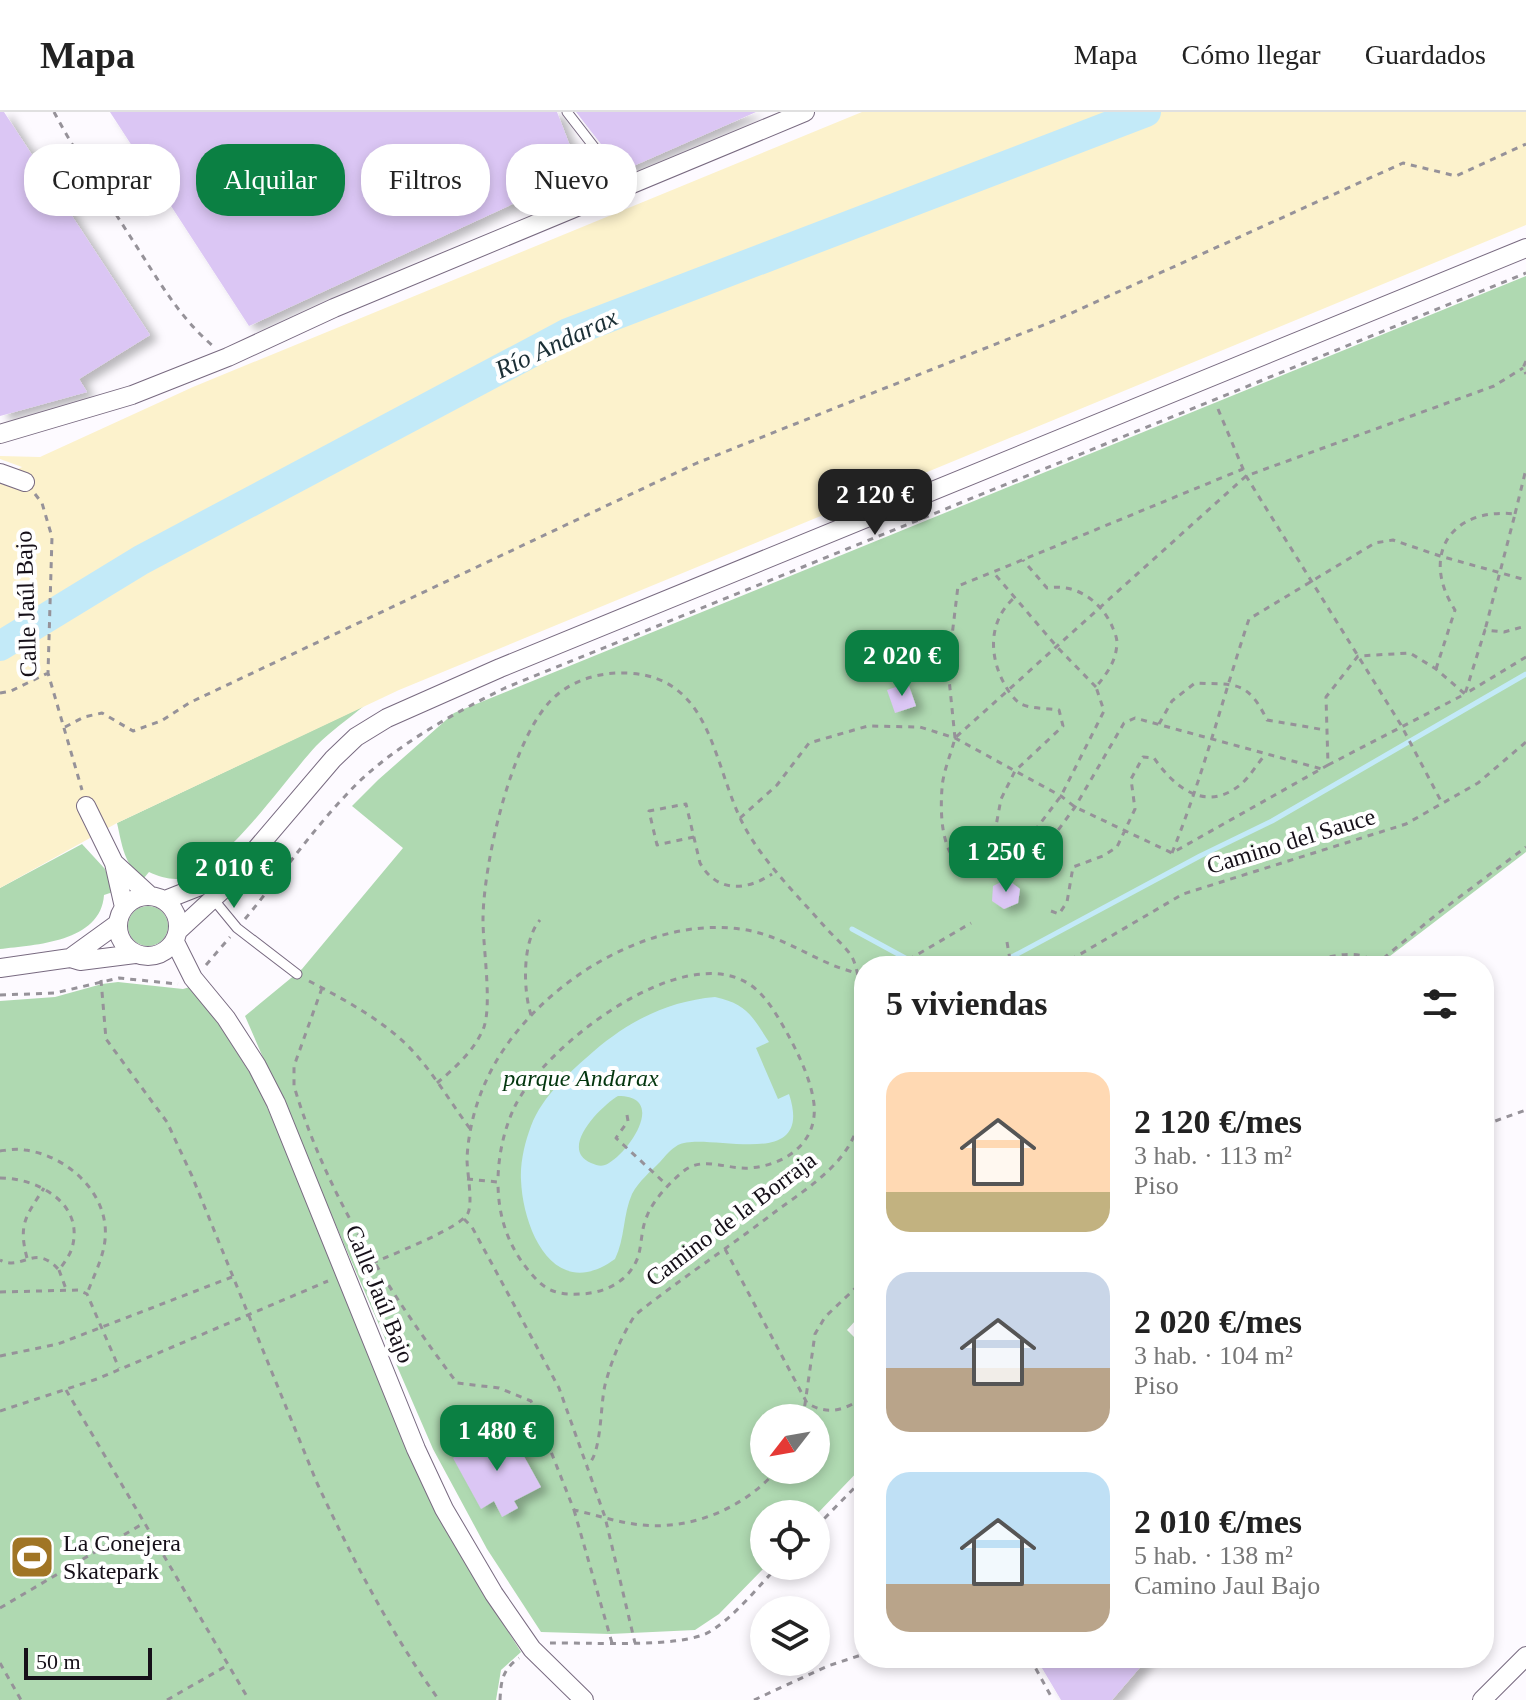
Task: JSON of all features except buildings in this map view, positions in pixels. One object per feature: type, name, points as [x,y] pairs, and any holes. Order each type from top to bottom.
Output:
[{"type":"street","points":[[637,182],[805,112]]},
{"type":"street","points":[[0,434],[132,395],[555,216]]},
{"type":"street","points":[[86,806],[114,863],[119,936],[125,947],[135,954],[147,957],[159,955],[243,871],[246,861],[333,759],[356,737],[387,718],[500,668],[1526,248]]},
{"type":"street","points":[[0,473],[25,482]]},
{"type":"street","points":[[70,958],[120,916],[135,898],[157,898],[203,885],[246,861]]},
{"type":"street","points":[[114,863],[173,908],[177,936]]},
{"type":"street","name":"Calle Jaúl Bajo","points":[[177,936],[192,977]]},
{"type":"street","points":[[0,968],[70,958],[80,961],[135,954]]},
{"type":"street","name":"Calle Jaúl Bajo","points":[[159,955],[192,977],[226,1018],[270,1091],[431,1484],[494,1594],[532,1649],[584,1700]]},
{"type":"street","points":[[1482,1700],[1526,1656]]},
{"type":"lane","points":[[567,112],[592,144]]},
{"type":"lane","points":[[214,900],[237,928],[297,974]]},
{"type":"path","points":[[54,112],[90,175],[190,327],[228,357]]},
{"type":"path","points":[[65,727],[84,717],[102,713],[133,731],[161,721],[189,703],[697,463],[1056,320],[1403,163],[1456,176],[1526,144]]},
{"type":"path","points":[[0,995],[55,993],[119,978],[192,977],[237,928],[347,794],[372,770],[454,713],[520,682],[1524,274],[1526,281]]},
{"type":"path","points":[[955,738],[1246,476],[1494,386],[1523,368],[1526,361]]},
{"type":"path","points":[[1523,368],[1526,374]]},
{"type":"path","points":[[1218,409],[1246,476],[1401,725],[1442,803]]},
{"type":"path","points":[[967,870],[957,865],[945,840],[942,787],[955,738],[948,669],[958,586],[1243,469]]},
{"type":"path","points":[[1465,694],[1485,630],[1526,469]]},
{"type":"path","name":"Calle Jaúl Bajo","points":[[25,482],[42,503],[52,537],[48,673],[86,806]]},
{"type":"path","points":[[1436,669],[1455,610],[1439,577],[1440,556],[1445,544],[1462,524],[1496,512],[1515,514]]},
{"type":"path","points":[[1172,853],[1195,795],[1249,619],[1375,543],[1393,540],[1526,580]]},
{"type":"path","points":[[1022,559],[1047,588],[1058,586],[1073,589],[1102,608],[1118,640],[1113,666],[1096,687]]},
{"type":"path","points":[[993,572],[1096,687],[1104,711],[1061,796],[1020,850]]},
{"type":"path","points":[[957,865],[975,843],[987,837],[996,826],[1001,799],[1015,771],[1063,726],[1059,710],[1021,704],[1008,691],[997,671],[992,651],[994,633],[1001,613],[1014,598]]},
{"type":"path","points":[[1485,630],[1504,632],[1526,626]]},
{"type":"path","points":[[1328,765],[1326,697],[1358,656],[1410,653],[1436,669],[1465,694]]},
{"type":"path","points":[[1172,853],[1401,725],[1465,694],[1526,657]]},
{"type":"path","points":[[0,693],[48,673]]},
{"type":"path","name":"Camino de la Borraja","points":[[437,1083],[459,1063],[483,1030],[486,1017],[484,894],[492,848],[519,758],[544,708],[556,695],[575,683],[612,673],[648,676],[683,694],[703,719],[711,735],[724,780],[740,818],[775,870],[854,962]]},
{"type":"path","points":[[1159,724],[1172,701],[1195,683],[1236,685],[1253,694],[1267,720],[1325,730]]},
{"type":"path","points":[[1037,859],[1075,807],[1124,723],[1135,718],[1322,769]]},
{"type":"path","points":[[740,818],[777,785],[809,743],[868,726],[920,727],[955,738],[1061,796],[1075,807],[1172,853]]},
{"type":"path","name":"Camino del Sauce","points":[[1077,956],[1183,894],[1406,824],[1478,783],[1526,742]]},
{"type":"path","points":[[1051,911],[1059,914],[1067,902],[1073,867],[1103,856],[1117,847],[1126,832],[1135,809],[1131,779],[1143,757],[1154,758],[1168,778],[1195,795],[1216,796],[1240,786],[1265,754]]},
{"type":"path","points":[[694,837],[657,845],[649,811],[684,803],[704,870],[727,886],[752,885],[772,874]]},
{"type":"path","points":[[1386,956],[1526,847]]},
{"type":"path","points":[[531,1015],[526,988],[527,961],[533,929],[540,920]]},
{"type":"path","points":[[912,956],[971,923]]},
{"type":"path","points":[[0,1411],[119,1369],[436,1235],[464,1219],[469,1207],[467,1179],[471,1130],[491,1069],[531,1015],[590,967],[642,941],[684,930],[711,927],[741,929],[792,944],[830,964],[854,972]]},
{"type":"path","points":[[1007,942],[1009,956]]},
{"type":"path","points":[[1338,956],[1366,956]]},
{"type":"path","points":[[297,974],[386,1026],[417,1056],[471,1130]]},
{"type":"path","points":[[695,975],[734,977],[749,984],[765,998],[794,1045],[814,1103],[813,1121],[803,1145],[780,1161],[748,1169],[700,1163],[686,1169],[668,1186],[647,1215],[637,1258],[621,1280],[597,1294],[561,1295],[539,1282],[507,1239],[498,1206],[498,1182],[501,1145],[516,1105],[545,1065],[576,1035],[625,1000],[695,975]]},
{"type":"path","points":[[101,980],[106,1039],[167,1122],[317,1483],[393,1630],[439,1700]]},
{"type":"path","points":[[322,988],[294,1066],[294,1086],[342,1207],[417,1330],[457,1383],[499,1388],[531,1401],[574,1510],[612,1643]]},
{"type":"path","points":[[1494,1121],[1526,1110]]},
{"type":"path","points":[[627,1115],[628,1121],[616,1138],[668,1186]]},
{"type":"path","name":"Camino de la Borraja","points":[[588,1465],[596,1452],[606,1383],[624,1331],[635,1315],[830,1169],[854,1134]]},
{"type":"path","points":[[0,1151],[26,1150],[52,1158],[71,1169],[90,1187],[105,1219],[105,1241],[87,1294]]},
{"type":"path","points":[[0,1178],[19,1179],[44,1188],[71,1213],[74,1230],[72,1249],[59,1270]]},
{"type":"path","points":[[467,1179],[498,1182]]},
{"type":"path","points":[[27,1258],[22,1237],[24,1222],[44,1188]]},
{"type":"path","points":[[464,1219],[472,1227],[559,1388],[605,1517],[635,1643]]},
{"type":"path","points":[[725,1249],[807,1403],[834,1411],[854,1403]]},
{"type":"path","points":[[0,1260],[12,1263],[42,1257],[51,1261],[59,1270],[66,1291]]},
{"type":"path","points":[[0,1356],[58,1344],[232,1277]]},
{"type":"path","points":[[0,1292],[78,1290],[87,1294],[119,1369]]},
{"type":"path","points":[[807,1403],[813,1343],[820,1325],[854,1290]]},
{"type":"path","points":[[66,1390],[249,1700]]},
{"type":"path","points":[[574,1510],[645,1526],[700,1519],[745,1498],[761,1484]]},
{"type":"path","points":[[830,1513],[854,1488]]},
{"type":"path","points":[[0,1608],[144,1523]]},
{"type":"path","points":[[500,1700],[504,1672],[510,1664],[539,1645],[685,1639],[710,1631],[763,1580]]},
{"type":"path","points":[[754,1700],[854,1657]]},
{"type":"path","points":[[0,1663],[21,1700]]},
{"type":"path","points":[[167,1700],[228,1665]]},
{"type":"path","points":[[1035,1668],[1053,1700]]},
{"type":"green space","name":"parque Andarax","points":[[1526,276],[1526,852],[1390,956],[854,956],[854,1322],[847,1330],[854,1337],[854,1475],[830,1500],[750,1500],[752,1580],[719,1614],[695,1630],[610,1634],[541,1632],[487,1549],[433,1449],[245,1016],[302,969],[403,848],[352,806],[454,713]]},
{"type":"green space","points":[[364,706],[316,746],[241,835],[207,866],[191,876],[175,879],[149,872],[144,878],[132,868],[117,823]]},
{"type":"green space","points":[[82,844],[105,869],[113,892],[104,895],[100,911],[91,923],[79,932],[47,943],[0,949],[0,888]]},
{"type":"green space","points":[[148,906],[162,912],[168,926],[162,940],[148,946],[134,940],[128,926],[134,912]]},
{"type":"green space","points":[[118,982],[183,989],[190,987],[220,1026],[257,1084],[471,1572],[521,1652],[501,1670],[496,1700],[0,1700],[0,1001],[55,997]]},
{"type":"sand","points":[[862,112],[1526,112],[1526,225],[399,690],[117,823],[0,888],[0,478],[22,467],[0,459],[0,456],[40,457],[193,387],[609,216],[637,216],[637,204]]},
{"type":"water","points":[[715,997],[735,1003],[748,1012],[758,1025],[769,1042],[756,1048],[778,1099],[789,1094],[793,1119],[787,1134],[773,1142],[754,1144],[692,1142],[678,1145],[632,1194],[615,1259],[594,1270],[575,1272],[559,1267],[546,1255],[536,1239],[523,1200],[522,1159],[536,1115],[558,1085],[607,1040],[650,1014]],"holes":[[[618,1096],[633,1098],[640,1105],[642,1114],[640,1125],[626,1147],[603,1166],[582,1157],[579,1148],[581,1138],[593,1118]]]},
{"type":"waterway","name":"Río Andarax","points":[[0,646],[141,560],[568,333],[1146,112]]},
{"type":"waterway","points":[[1014,956],[1272,821],[1526,674]]},
{"type":"waterway","points":[[852,929],[902,956]]},
{"type":"place","name":"La Conejera Skatepark","points":[[32,1557]]}]
